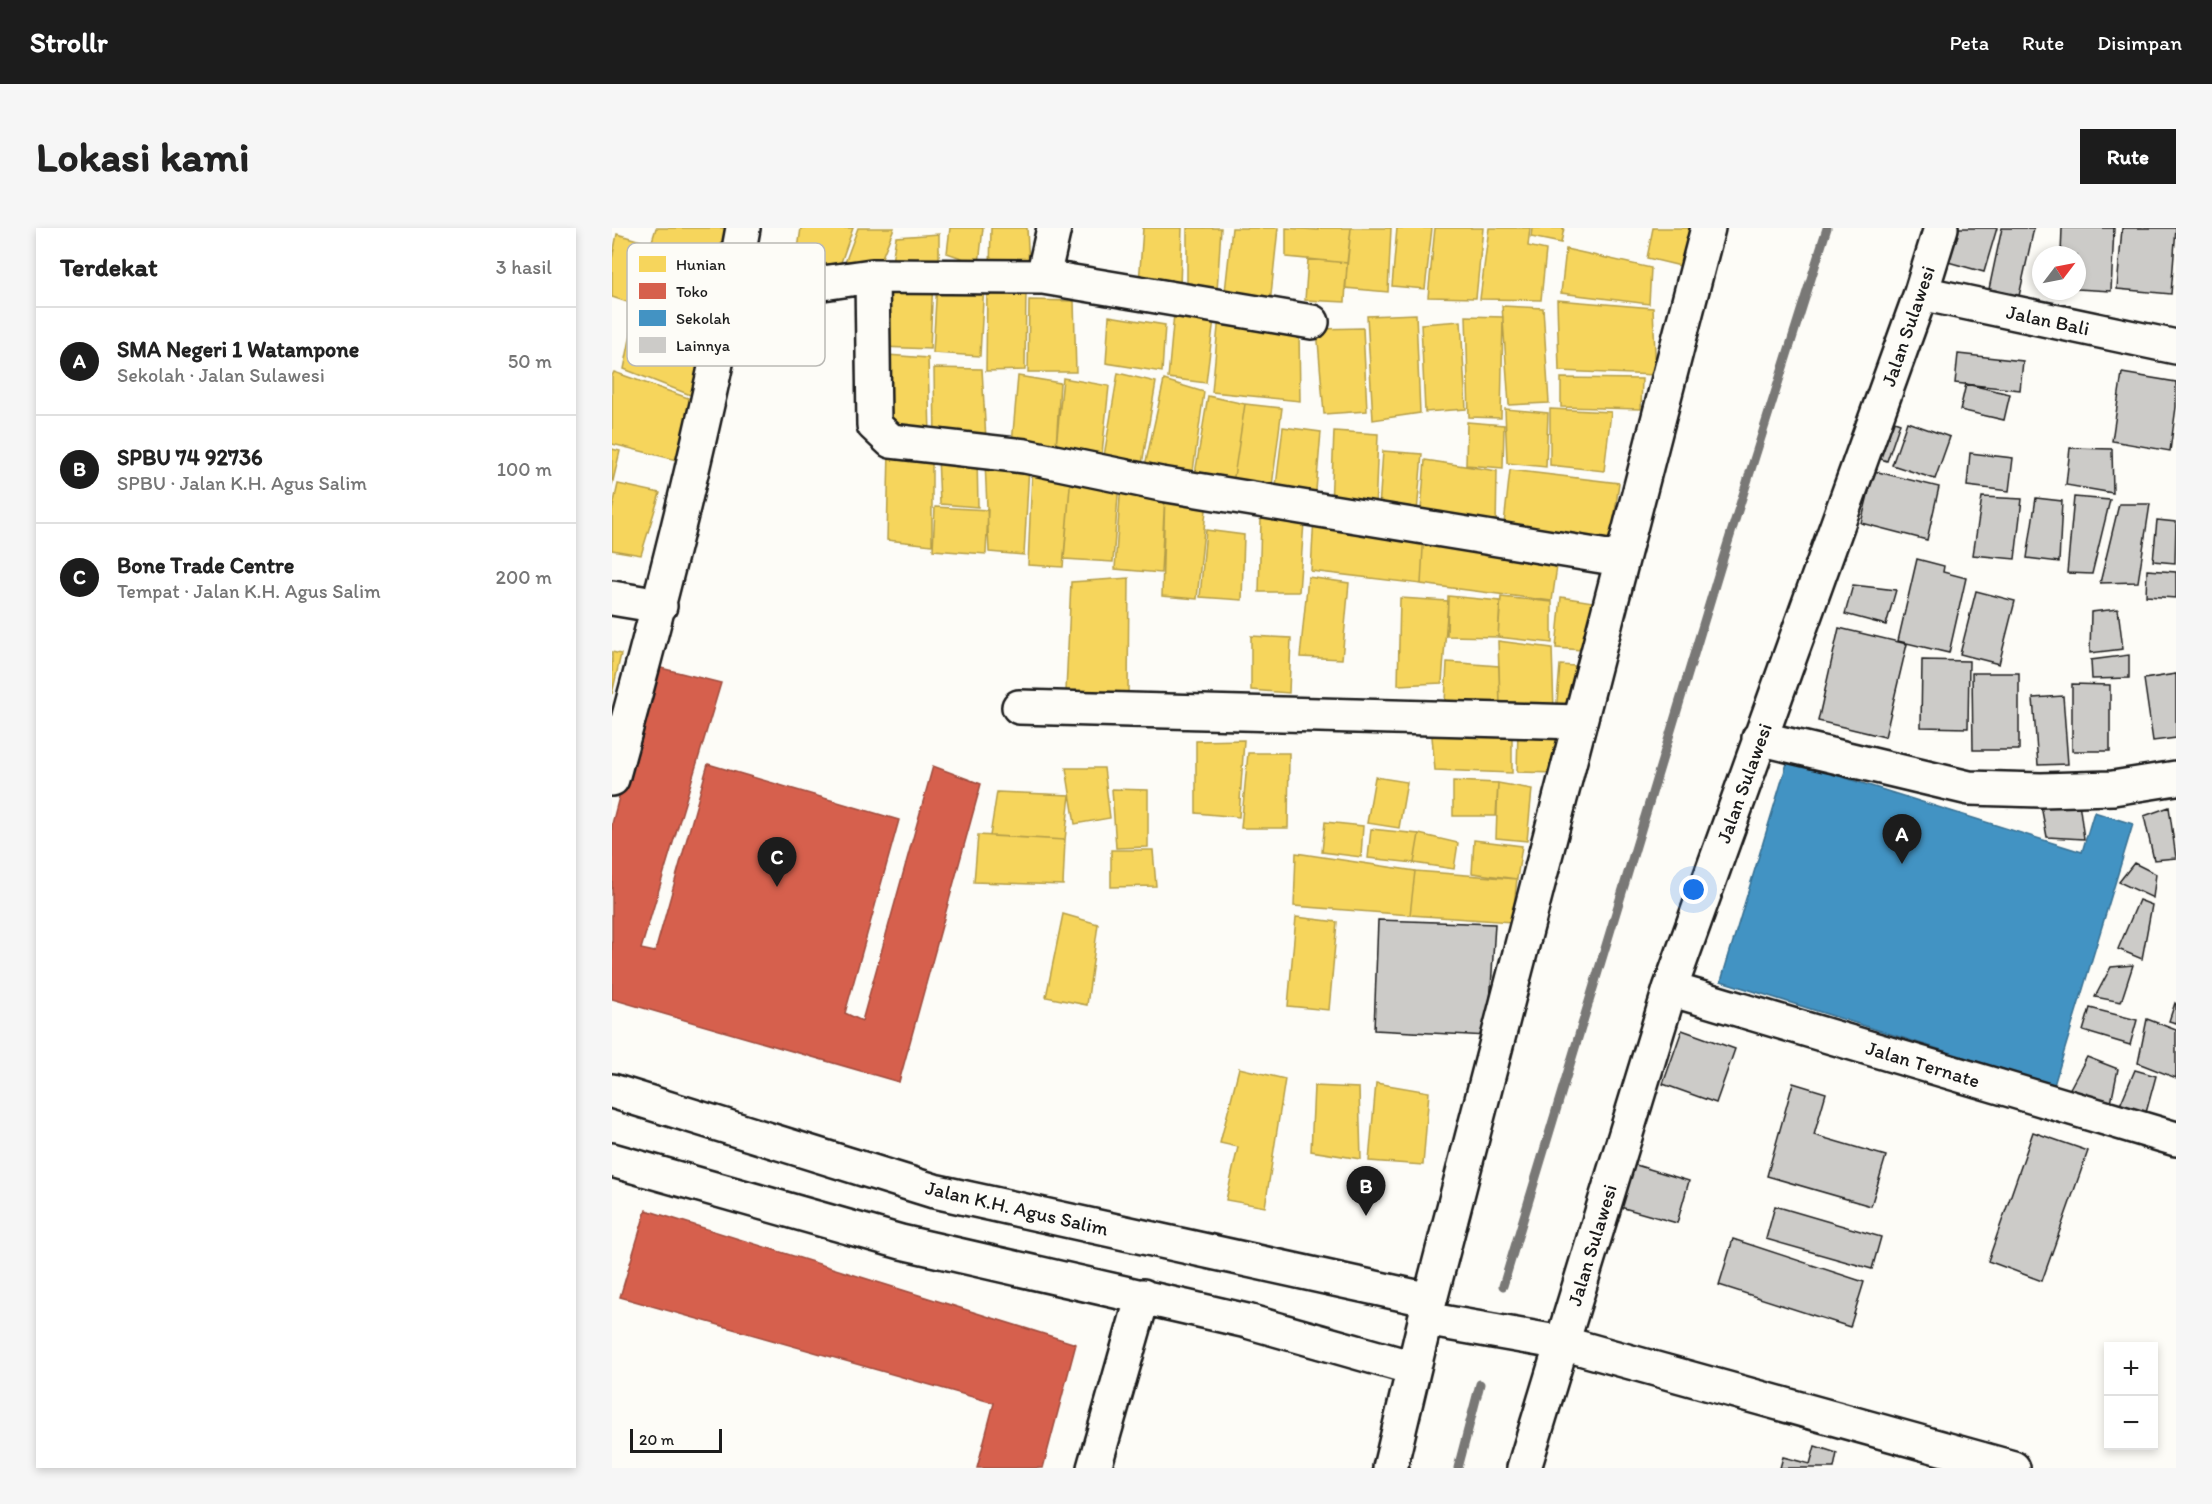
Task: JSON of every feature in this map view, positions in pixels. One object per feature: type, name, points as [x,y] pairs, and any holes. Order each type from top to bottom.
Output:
[{"type":"street","points":[[740,243],[743,228]]},
{"type":"street","points":[[1043,277],[1054,228]]},
{"type":"street","points":[[1390,1468],[1427,1310],[1580,722],[1620,559],[1708,228]]},
{"type":"street","name":"Jalan Sulawesi","points":[[1524,1468],[1670,989],[1921,293],[1941,228]]},
{"type":"street","points":[[825,283],[873,276],[1043,277],[1312,322]]},
{"type":"street","points":[[873,276],[874,425],[891,441],[1025,456],[1161,484],[1620,559]]},
{"type":"street","name":"Jalan Bali","points":[[1921,293],[2176,347]]},
{"type":"street","points":[[612,779],[660,606],[715,366]]},
{"type":"street","points":[[612,598],[660,606]]},
{"type":"street","points":[[1019,707],[1580,722]]},
{"type":"street","points":[[1760,738],[1969,788],[2041,790],[2113,788],[2176,778]]},
{"type":"street","name":"Jalan Ternate","points":[[1670,989],[2176,1139]]},
{"type":"street","name":"Jalan K.H. Agus Salim","points":[[612,1091],[934,1191],[1427,1310],[1473,1327],[1562,1343],[2013,1468]]},
{"type":"street","points":[[612,1160],[901,1242],[1247,1321],[1413,1368]]},
{"type":"street","points":[[1094,1468],[1143,1296]]},
{"type":"building: Hunian","points":[[656,228],[728,228],[724,243],[659,243],[652,241]]},
{"type":"building: Hunian","points":[[801,228],[853,228],[837,274],[825,273],[825,243],[799,243]]},
{"type":"building: Hunian","points":[[858,228],[894,228],[876,272],[846,260]]},
{"type":"building: Hunian","points":[[950,228],[983,228],[979,264],[947,253]]},
{"type":"building: Hunian","points":[[991,228],[1027,228],[1029,267],[990,269]]},
{"type":"building: Hunian","points":[[1143,228],[1182,228],[1180,287],[1139,283]]},
{"type":"building: Hunian","points":[[1187,228],[1221,228],[1217,292],[1187,290]]},
{"type":"building: Hunian","points":[[1232,228],[1278,228],[1270,304],[1224,301]]},
{"type":"building: Hunian","points":[[1286,228],[1318,230],[1318,228],[1351,228],[1347,263],[1286,257]]},
{"type":"building: Hunian","points":[[1351,228],[1391,228],[1388,292],[1345,288]]},
{"type":"building: Hunian","points":[[1397,228],[1432,228],[1425,289],[1392,286]]},
{"type":"building: Hunian","points":[[1435,228],[1483,228],[1476,298],[1428,297]]},
{"type":"building: Hunian","points":[[1489,228],[1530,228],[1528,246],[1546,250],[1541,300],[1480,299]]},
{"type":"building: Hunian","points":[[1532,228],[1564,228],[1561,243],[1531,237]]},
{"type":"building: Hunian","points":[[1653,228],[1692,228],[1685,267],[1647,258]]},
{"type":"building: Hunian","points":[[617,234],[648,243],[627,243],[627,302],[612,297],[612,259]]},
{"type":"building: Hunian","points":[[939,234],[939,265],[891,268],[896,237]]},
{"type":"building: Hunian","points":[[1566,249],[1651,268],[1649,304],[1561,293]]},
{"type":"building: Hunian","points":[[1308,259],[1347,263],[1345,302],[1305,300]]},
{"type":"building: Hunian","points":[[933,278],[930,349],[882,347],[882,280]]},
{"type":"building: Hunian","points":[[937,282],[984,282],[980,356],[933,353]]},
{"type":"building: Hunian","points":[[987,287],[1026,290],[1025,370],[986,371]]},
{"type":"building: Hunian","points":[[1029,300],[1074,301],[1076,372],[1028,372]]},
{"type":"building: Hunian","points":[[1557,300],[1653,308],[1656,375],[1559,371]]},
{"type":"building: Hunian","points":[[1175,303],[1215,311],[1206,383],[1168,378]]},
{"type":"building: Hunian","points":[[1502,306],[1543,308],[1549,403],[1509,405]]},
{"type":"building: Hunian","points":[[1416,314],[1420,413],[1373,420],[1367,316]]},
{"type":"building: Hunian","points":[[1109,316],[1165,325],[1162,372],[1106,363]]},
{"type":"building: Hunian","points":[[1219,316],[1299,330],[1300,401],[1212,392]]},
{"type":"building: Hunian","points":[[1466,316],[1503,317],[1501,418],[1469,417]]},
{"type":"building: Hunian","points":[[1461,321],[1466,409],[1425,412],[1421,324]]},
{"type":"building: Hunian","points":[[1363,328],[1367,411],[1324,414],[1317,329]]},
{"type":"building: Hunian","points":[[627,354],[627,366],[700,366],[693,396],[624,369]]},
{"type":"building: Hunian","points":[[887,355],[928,358],[930,437],[886,432]]},
{"type":"building: Hunian","points":[[934,368],[982,369],[986,440],[935,445]]},
{"type":"building: Hunian","points":[[614,372],[691,399],[681,461],[612,444],[612,376]]},
{"type":"building: Hunian","points":[[1118,373],[1156,382],[1141,470],[1103,462]]},
{"type":"building: Hunian","points":[[1018,376],[1060,383],[1056,447],[1012,444]]},
{"type":"building: Hunian","points":[[1063,378],[1109,386],[1101,463],[1056,447]]},
{"type":"building: Hunian","points":[[1561,378],[1642,379],[1641,409],[1561,407]]},
{"type":"building: Hunian","points":[[1164,380],[1204,392],[1191,485],[1143,475]]},
{"type":"building: Hunian","points":[[1208,396],[1245,404],[1232,490],[1193,486]]},
{"type":"building: Hunian","points":[[1245,404],[1282,408],[1271,494],[1232,490]]},
{"type":"building: Hunian","points":[[1505,409],[1548,413],[1546,467],[1507,463]]},
{"type":"building: Hunian","points":[[1550,409],[1611,412],[1604,471],[1550,465]]},
{"type":"building: Hunian","points":[[1467,422],[1504,425],[1503,468],[1466,465]]},
{"type":"building: Hunian","points":[[1283,427],[1321,432],[1315,502],[1275,495]]},
{"type":"building: Hunian","points":[[1334,431],[1378,434],[1375,514],[1331,506]]},
{"type":"building: Hunian","points":[[612,449],[620,451],[612,485]]},
{"type":"building: Hunian","points":[[889,449],[932,454],[932,545],[887,540]]},
{"type":"building: Hunian","points":[[1383,451],[1422,454],[1417,513],[1379,508]]},
{"type":"building: Hunian","points":[[938,456],[977,457],[978,507],[940,504]]},
{"type":"building: Hunian","points":[[1425,460],[1497,471],[1496,530],[1420,522]]},
{"type":"building: Hunian","points":[[985,462],[1029,466],[1024,555],[989,552]]},
{"type":"building: Hunian","points":[[1510,470],[1619,483],[1610,548],[1503,533]]},
{"type":"building: Hunian","points":[[1032,472],[1071,475],[1063,567],[1028,565]]},
{"type":"building: Hunian","points":[[1071,475],[1119,482],[1113,562],[1064,559]]},
{"type":"building: Hunian","points":[[1121,483],[1165,492],[1161,573],[1115,569]]},
{"type":"building: Hunian","points":[[618,484],[660,493],[641,555],[612,550],[612,511]]},
{"type":"building: Hunian","points":[[1165,492],[1207,500],[1197,599],[1162,596]]},
{"type":"building: Hunian","points":[[935,507],[988,510],[986,554],[933,550]]},
{"type":"building: Hunian","points":[[1314,515],[1424,530],[1421,584],[1311,571]]},
{"type":"building: Hunian","points":[[1261,519],[1304,522],[1299,592],[1259,592]]},
{"type":"building: Hunian","points":[[1206,530],[1244,535],[1242,600],[1200,597]]},
{"type":"building: Hunian","points":[[1424,530],[1559,552],[1552,601],[1421,584]]},
{"type":"building: Hunian","points":[[1308,577],[1349,583],[1342,659],[1300,657]]},
{"type":"building: Hunian","points":[[1129,578],[1128,693],[1066,691],[1071,582]]},
{"type":"building: Hunian","points":[[1448,596],[1500,601],[1498,637],[1447,636]]},
{"type":"building: Hunian","points":[[1501,597],[1552,602],[1552,643],[1498,637]]},
{"type":"building: Hunian","points":[[1561,597],[1606,604],[1595,651],[1556,648]]},
{"type":"building: Hunian","points":[[1400,598],[1448,601],[1442,683],[1398,685]]},
{"type":"building: Hunian","points":[[1251,636],[1291,638],[1289,693],[1251,690]]},
{"type":"building: Hunian","points":[[1498,641],[1552,648],[1554,711],[1500,706]]},
{"type":"building: Hunian","points":[[612,652],[621,654],[612,694]]},
{"type":"building: Hunian","points":[[1447,662],[1499,666],[1500,706],[1445,703]]},
{"type":"building: Hunian","points":[[1560,665],[1590,667],[1578,717],[1556,714]]},
{"type":"building: Hunian","points":[[1431,726],[1512,729],[1512,773],[1435,770]]},
{"type":"building: Hunian","points":[[1518,729],[1560,731],[1556,773],[1517,772]]},
{"type":"building: Hunian","points":[[1244,740],[1239,817],[1196,813],[1196,741]]},
{"type":"building: Hunian","points":[[1248,753],[1289,753],[1288,828],[1241,828]]},
{"type":"building: Hunian","points":[[1066,768],[1104,768],[1110,818],[1075,824]]},
{"type":"building: Hunian","points":[[1375,777],[1407,782],[1399,828],[1367,823]]},
{"type":"building: Hunian","points":[[1453,781],[1498,783],[1496,816],[1453,816]]},
{"type":"building: Hunian","points":[[1498,783],[1532,789],[1527,841],[1496,838]]},
{"type":"building: Hunian","points":[[1112,789],[1148,790],[1148,847],[1116,848]]},
{"type":"building: Hunian","points":[[997,792],[1070,795],[1065,840],[990,836]]},
{"type":"building: Hunian","points":[[1325,822],[1363,826],[1361,857],[1322,852]]},
{"type":"building: Hunian","points":[[1371,829],[1419,834],[1414,863],[1368,858]]},
{"type":"building: Hunian","points":[[1419,834],[1458,843],[1454,869],[1414,863]]},
{"type":"building: Hunian","points":[[978,835],[1065,840],[1063,885],[974,882]]},
{"type":"building: Hunian","points":[[1474,840],[1522,846],[1517,879],[1472,873]]},
{"type":"building: Hunian","points":[[1111,850],[1153,850],[1156,886],[1111,887]]},
{"type":"building: Hunian","points":[[1296,853],[1415,871],[1410,915],[1294,906]]},
{"type":"building: Hunian","points":[[1415,871],[1517,879],[1512,922],[1410,915]]},
{"type":"building: Hunian","points":[[1063,914],[1098,924],[1087,1005],[1046,997]]},
{"type":"building: Hunian","points":[[1296,917],[1337,922],[1329,1010],[1288,1006]]},
{"type":"building: Hunian","points":[[1239,1068],[1285,1079],[1265,1207],[1226,1200],[1238,1147],[1220,1143]]},
{"type":"building: Hunian","points":[[1376,1083],[1429,1092],[1423,1165],[1369,1161]]},
{"type":"building: Hunian","points":[[1314,1086],[1359,1088],[1361,1159],[1311,1151]]},
{"type":"building: Toko","points":[[653,666],[721,683],[641,949],[655,952],[708,764],[899,820],[845,1013],[862,1021],[933,766],[981,784],[899,1082],[612,999],[612,824]]},
{"type":"building: Toko","points":[[646,1210],[1076,1344],[1043,1468],[977,1468],[994,1403],[620,1297]]},
{"type":"building: Sekolah","points":[[1788,760],[2082,852],[2094,812],[2133,824],[2054,1085],[1721,981]]},
{"type":"building: Lainnya","points":[[1958,228],[1997,228],[1984,272],[1948,262]]},
{"type":"building: Lainnya","points":[[2002,228],[2034,228],[2019,296],[1989,289]]},
{"type":"building: Lainnya","points":[[2062,228],[2114,228],[2111,291],[2086,290],[2086,246],[2061,246]]},
{"type":"building: Lainnya","points":[[2122,228],[2176,228],[2171,294],[2117,289]]},
{"type":"building: Lainnya","points":[[1958,354],[2023,361],[2020,390],[1955,383]]},
{"type":"building: Lainnya","points":[[2122,373],[2176,382],[2176,407],[2170,451],[2112,441]]},
{"type":"building: Lainnya","points":[[1966,384],[2010,394],[2004,420],[1960,410]]},
{"type":"building: Lainnya","points":[[1883,417],[1900,423],[1887,461],[1869,455]]},
{"type":"building: Lainnya","points":[[1907,422],[1950,437],[1935,479],[1892,465]]},
{"type":"building: Lainnya","points":[[2070,448],[2112,449],[2113,493],[2066,485]]},
{"type":"building: Lainnya","points":[[1970,453],[2013,458],[2009,491],[1967,486]]},
{"type":"building: Lainnya","points":[[1874,471],[1939,487],[1927,540],[1861,523]]},
{"type":"building: Lainnya","points":[[1982,497],[2022,499],[2015,559],[1973,555]]},
{"type":"building: Lainnya","points":[[2074,497],[2110,500],[2092,574],[2067,573]]},
{"type":"building: Lainnya","points":[[2036,498],[2062,501],[2059,562],[2027,558]]},
{"type":"building: Lainnya","points":[[2119,504],[2150,504],[2138,582],[2100,583]]},
{"type":"building: Lainnya","points":[[2157,520],[2176,522],[2175,563],[2153,561]]},
{"type":"building: Lainnya","points":[[1917,559],[1944,566],[1943,572],[1966,578],[1949,653],[1898,641]]},
{"type":"building: Lainnya","points":[[2147,570],[2176,572],[2176,598],[2146,596]]},
{"type":"building: Lainnya","points":[[1853,585],[1896,590],[1886,625],[1845,614]]},
{"type":"building: Lainnya","points":[[1976,591],[2015,601],[1999,664],[1960,654]]},
{"type":"building: Lainnya","points":[[2118,609],[2123,649],[2090,653],[2091,612]]},
{"type":"building: Lainnya","points":[[1839,628],[1907,644],[1885,737],[1818,721]]},
{"type":"building: Lainnya","points":[[2129,655],[2129,678],[2092,679],[2091,660]]},
{"type":"building: Lainnya","points":[[1922,660],[1969,661],[1968,728],[1921,727]]},
{"type":"building: Lainnya","points":[[1972,673],[2019,673],[2019,750],[1973,750]]},
{"type":"building: Lainnya","points":[[2176,674],[2176,738],[2153,741],[2144,679]]},
{"type":"building: Lainnya","points":[[2072,684],[2110,685],[2110,751],[2072,751]]},
{"type":"building: Lainnya","points":[[2063,696],[2068,764],[2038,765],[2033,698]]},
{"type":"building: Lainnya","points":[[2079,802],[2084,839],[2047,837],[2041,806]]},
{"type":"building: Lainnya","points":[[2169,807],[2176,858],[2154,860],[2144,816]]},
{"type":"building: Lainnya","points":[[2134,863],[2156,874],[2153,898],[2119,882]]},
{"type":"building: Lainnya","points":[[2139,900],[2152,905],[2142,959],[2118,949]]},
{"type":"building: Lainnya","points":[[1378,920],[1495,924],[1488,1036],[1374,1030]]},
{"type":"building: Lainnya","points":[[2133,965],[2121,1002],[2095,997],[2111,967]]},
{"type":"building: Lainnya","points":[[2176,1004],[2176,1023],[2169,1021]]},
{"type":"building: Lainnya","points":[[2090,1008],[2137,1020],[2130,1045],[2083,1031]]},
{"type":"building: Lainnya","points":[[2147,1019],[2176,1030],[2176,1078],[2138,1063]]},
{"type":"building: Lainnya","points":[[1682,1030],[1735,1049],[1716,1103],[1663,1084]]},
{"type":"building: Lainnya","points":[[2087,1057],[2118,1069],[2110,1108],[2067,1094]]},
{"type":"building: Lainnya","points":[[2135,1070],[2156,1076],[2144,1120],[2117,1112]]},
{"type":"building: Lainnya","points":[[1793,1083],[1826,1093],[1814,1135],[1886,1156],[1871,1206],[1767,1176]]},
{"type":"building: Lainnya","points":[[2033,1132],[2088,1151],[2042,1281],[1988,1261]]},
{"type":"building: Lainnya","points":[[1626,1162],[1689,1181],[1677,1223],[1613,1205]]},
{"type":"building: Lainnya","points":[[1775,1206],[1881,1237],[1872,1269],[1766,1239]]},
{"type":"building: Lainnya","points":[[1733,1239],[1864,1282],[1850,1327],[1719,1285]]},
{"type":"building: Lainnya","points":[[1815,1446],[1837,1453],[1834,1468],[1780,1468],[1783,1457],[1810,1464]]},
{"type":"waterway","points":[[1503,1286],[1725,552],[1827,228]]},
{"type":"waterway","points":[[1458,1468],[1480,1384]]},
{"type":"place","name":"SMA Negeri 1 Watampone","points":[[1902,864]]},
{"type":"place","name":"Bone Trade Centre","points":[[777,887]]},
{"type":"place","name":"SPBU 74 92736","points":[[1366,1216]]}]
